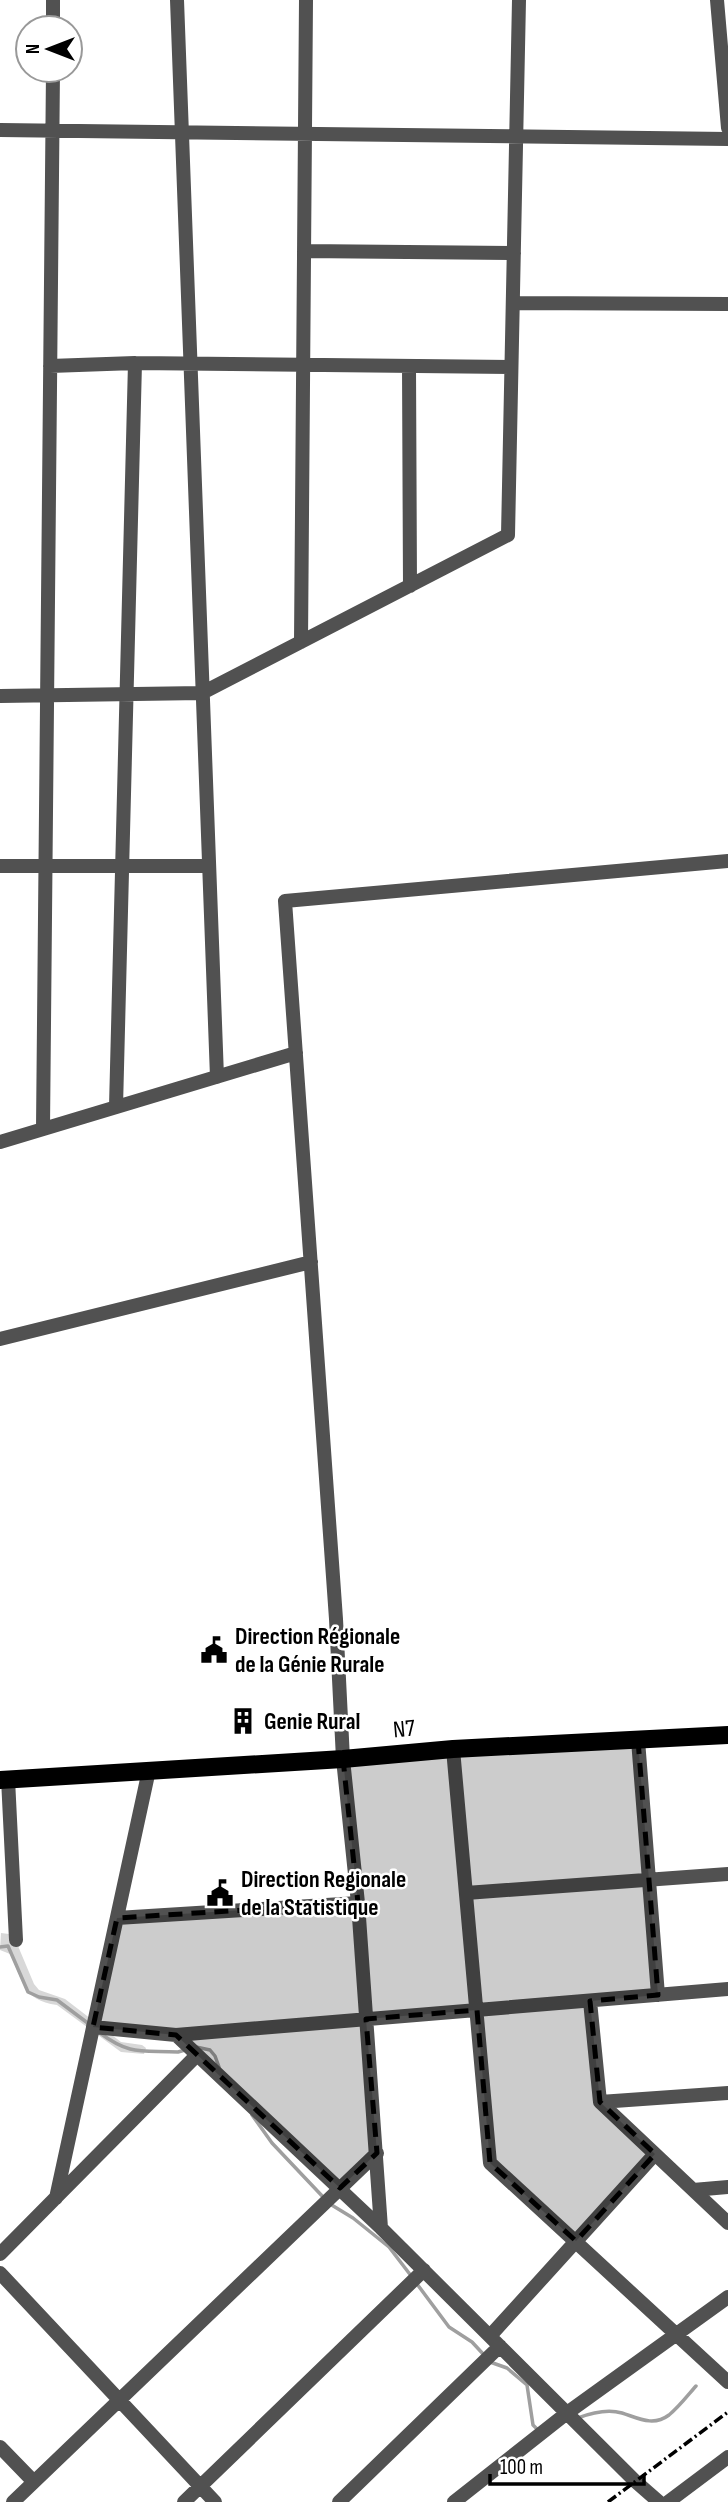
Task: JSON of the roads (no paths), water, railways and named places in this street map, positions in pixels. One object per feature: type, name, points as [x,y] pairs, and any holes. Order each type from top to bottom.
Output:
[{"type":"main road","name":"N7","points":[[4,1779],[344,1759],[453,1749],[728,1735]]},
{"type":"street","points":[[177,0],[217,1077]]},
{"type":"street","points":[[301,642],[306,0]]},
{"type":"street","points":[[0,696],[202,693],[508,535],[519,0]]},
{"type":"street","points":[[717,0],[728,128]]},
{"type":"street","points":[[43,1129],[53,84]]},
{"type":"street","points":[[0,130],[728,139]]},
{"type":"street","points":[[304,251],[514,253]]},
{"type":"street","points":[[513,303],[728,304]]},
{"type":"street","points":[[50,366],[135,363],[512,367]]},
{"type":"street","points":[[116,1107],[135,363]]},
{"type":"street","points":[[410,366],[410,586]]},
{"type":"street","points":[[381,2228],[358,1903],[344,1759],[337,1619],[285,901],[728,861]]},
{"type":"street","points":[[0,866],[209,866]]},
{"type":"street","points":[[0,1142],[296,1053]]},
{"type":"street","points":[[0,1339],[311,1262]]},
{"type":"street","points":[[638,1740],[658,1995]]},
{"type":"street","points":[[453,1749],[490,2163],[728,2382]]},
{"type":"street","points":[[56,2198],[149,1770]]},
{"type":"street","points":[[4,1779],[16,1940]]},
{"type":"street","points":[[466,1893],[728,1874]]},
{"type":"street","points":[[117,1918],[358,1903]]},
{"type":"street","points":[[93,2027],[176,2035],[728,1989]]},
{"type":"street","points":[[590,2001],[600,2102],[728,2223]]},
{"type":"street","points":[[176,2035],[340,2188],[659,2502]]},
{"type":"street","points":[[0,2254],[197,2055]]},
{"type":"street","points":[[600,2102],[728,2093]]},
{"type":"street","points":[[13,2502],[377,2153]]},
{"type":"street","points":[[339,2502],[495,2341],[576,2241],[654,2154]]},
{"type":"street","points":[[693,2190],[728,2187]]},
{"type":"street","points":[[184,2502],[424,2270]]},
{"type":"street","points":[[0,2273],[215,2502]]},
{"type":"street","points":[[454,2502],[567,2413],[728,2297]]},
{"type":"street","points":[[0,2447],[34,2482]]},
{"type":"street","points":[[668,2502],[728,2457]]},
{"type":"waterway","points":[[0,1947],[8,1946],[28,1992],[57,2000],[89,2024]]},
{"type":"waterway","points":[[100,2033],[129,2049],[178,2052],[185,2050]]},
{"type":"waterway","points":[[196,2047],[210,2050],[219,2067]]},
{"type":"waterway","points":[[252,2115],[272,2143],[325,2199]]},
{"type":"waterway","points":[[330,2204],[353,2218],[389,2247],[412,2277]]},
{"type":"waterway","points":[[417,2284],[449,2327],[472,2342],[485,2356]]},
{"type":"waterway","points":[[490,2362],[507,2368],[527,2385],[533,2425],[539,2431]]},
{"type":"waterway","points":[[578,2418],[611,2411],[651,2421],[663,2419],[673,2412],[696,2386]]},
{"type":"railway","points":[[608,2502],[728,2412]]},
{"type":"place","name":"Direction Régionale de la Génie Rurale","points":[[214,1650]]},
{"type":"place","name":"Genie Rural","points":[[243,1721]]},
{"type":"place","name":"Direction Regionale de la Statistique","points":[[220,1893]]}]
